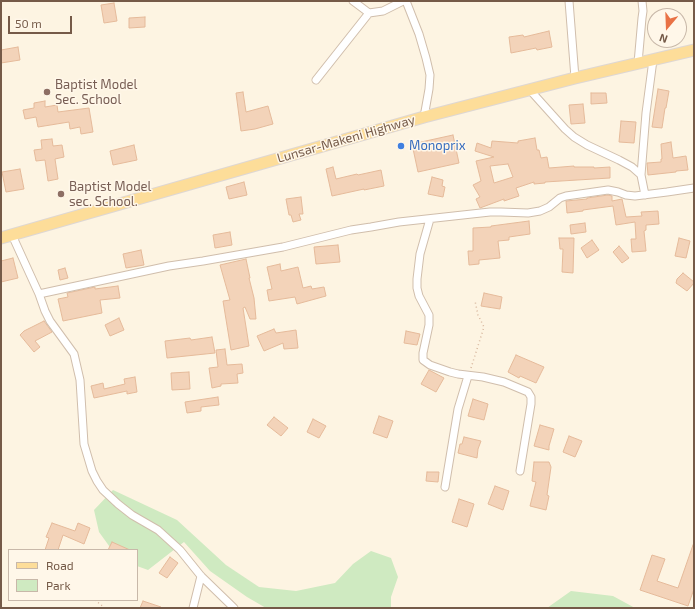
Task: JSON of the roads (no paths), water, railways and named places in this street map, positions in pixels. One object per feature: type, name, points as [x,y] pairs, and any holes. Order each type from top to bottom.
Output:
[{"type":"main road","name":"Lunsar-Makeni Highway","points":[[6,236],[424,117],[529,89],[694,50]]},
{"type":"street","points":[[353,1],[369,12],[383,11],[404,1],[419,34],[430,75],[424,117]]},
{"type":"street","points":[[569,1],[575,78]]},
{"type":"street","points":[[638,63],[642,1]]},
{"type":"street","points":[[316,80],[369,12]]},
{"type":"street","points":[[645,195],[641,175],[646,113],[653,60]]},
{"type":"street","points":[[529,89],[574,138],[620,160],[641,175]]},
{"type":"street","points":[[39,294],[169,266],[283,248],[351,230],[399,222],[501,212],[528,214],[549,207],[560,198],[566,196],[608,190],[626,195],[645,195],[694,188]]},
{"type":"street","points":[[430,219],[420,254],[417,279],[419,296],[429,320],[422,353],[423,360],[430,365],[450,372],[504,382],[528,392],[531,397],[531,404],[520,471]]},
{"type":"street","points":[[6,236],[39,294],[44,311],[74,354],[80,380],[84,444],[92,472],[97,481],[103,490],[118,504],[132,515],[158,530],[180,550],[201,576],[234,608]]},
{"type":"street","points":[[446,487],[458,409],[468,376]]},
{"type":"street","points":[[193,608],[201,576]]},
{"type":"place","name":"Baptist Model Sec. School","points":[[47,92]]},
{"type":"place","name":"Monoprix","points":[[401,146]]},
{"type":"place","name":"Baptist Model sec. School.","points":[[61,194]]}]
